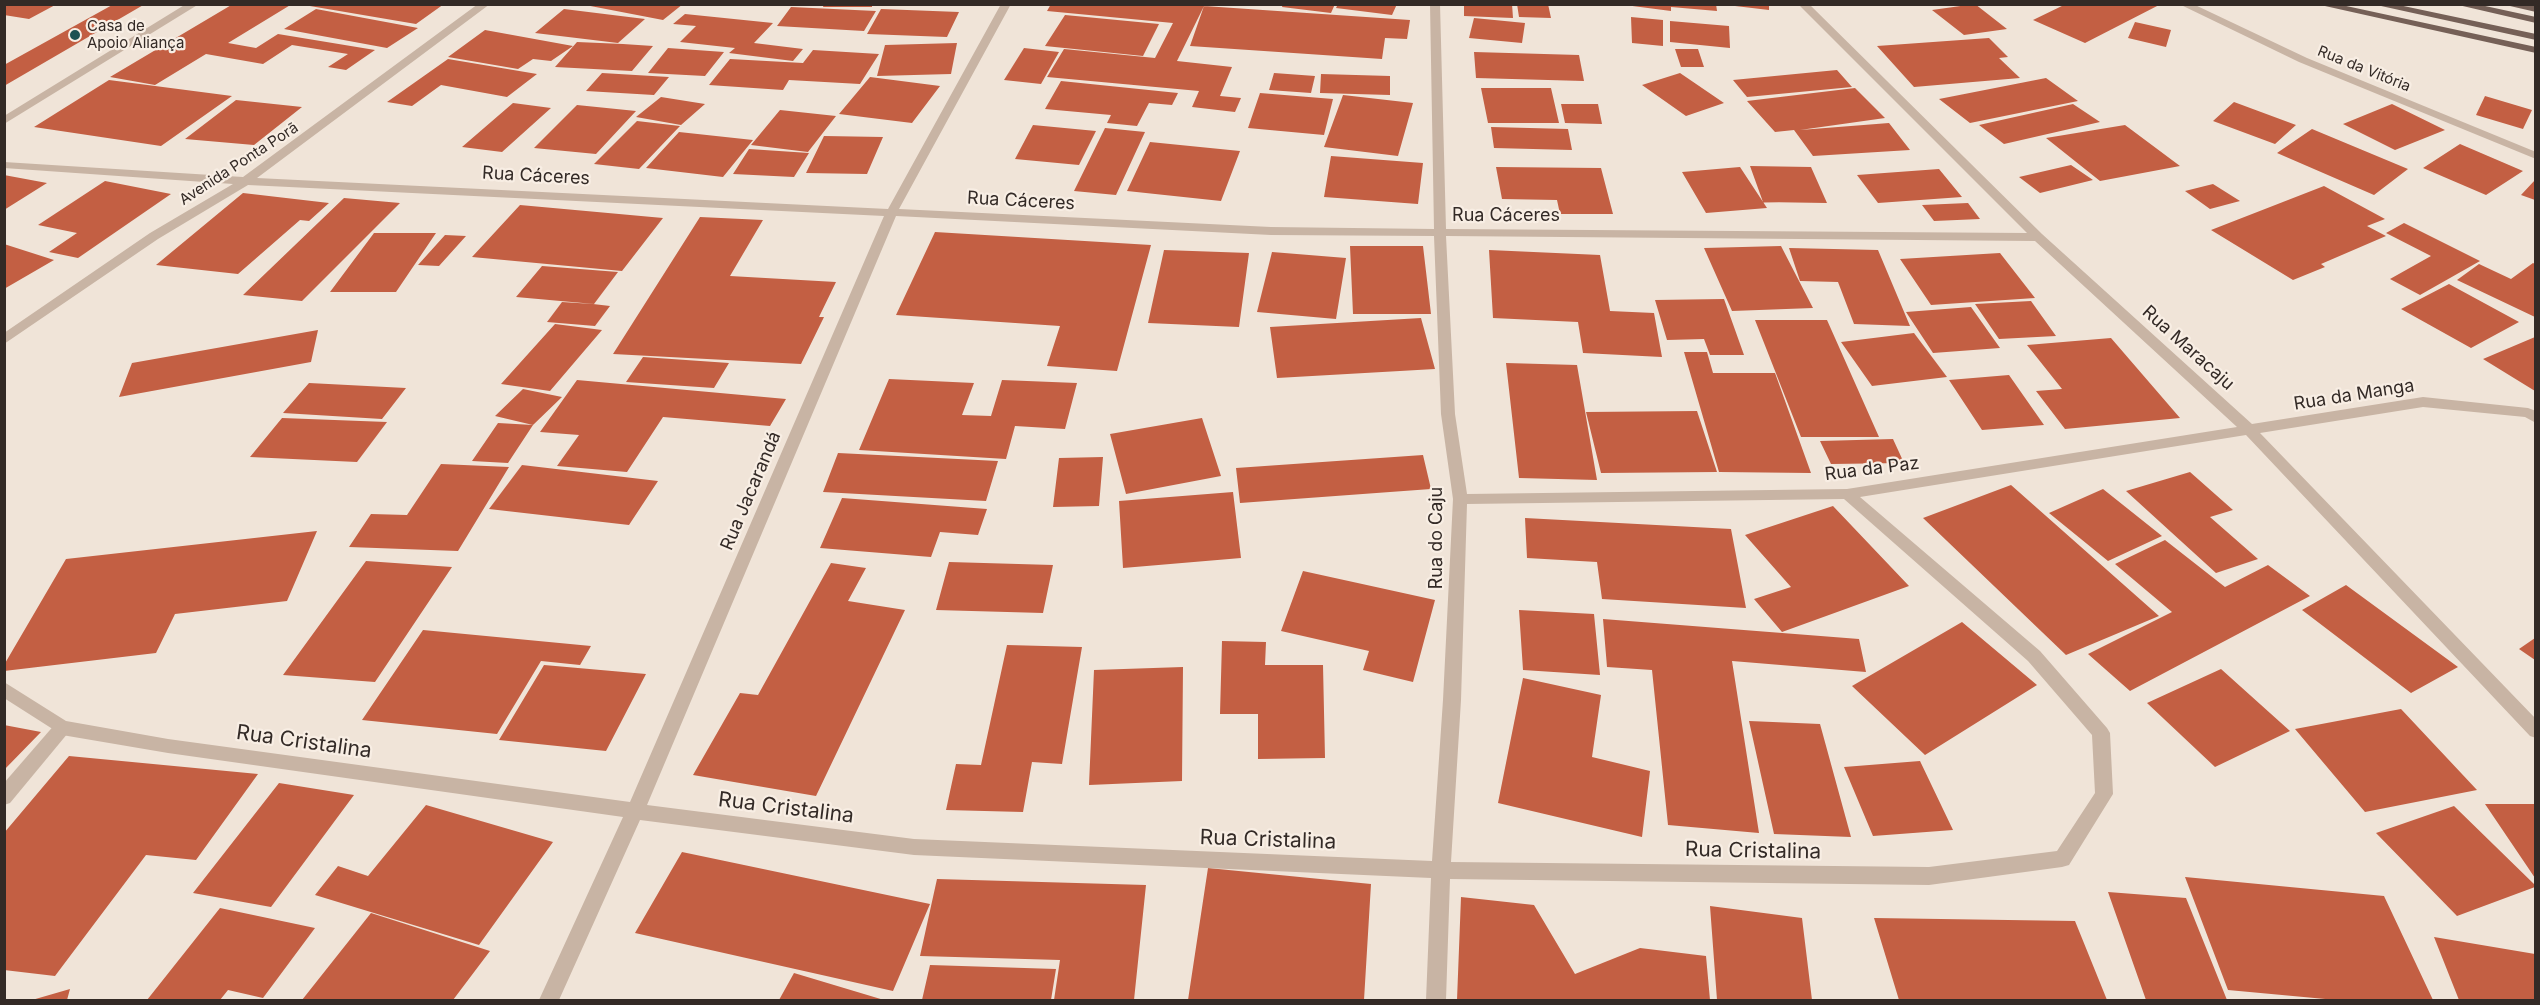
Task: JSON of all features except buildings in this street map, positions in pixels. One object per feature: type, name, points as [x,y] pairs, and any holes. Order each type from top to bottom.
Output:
[{"type":"main road","points":[[2322,4],[2535,50]]},
{"type":"main road","points":[[2378,4],[2535,37]]},
{"type":"main road","points":[[2459,4],[2535,20]]},
{"type":"main road","points":[[2513,4],[2535,9]]},
{"type":"street","points":[[4,121],[194,4]]},
{"type":"street","name":"Avenida Ponta Porã","points":[[4,340],[154,236],[246,181],[485,4]]},
{"type":"street","name":"Rua Jacarandá","points":[[549,1000],[635,811],[892,212],[1006,4]]},
{"type":"street","name":"Rua do Caju","points":[[1435,4],[1440,234],[1448,414],[1460,499],[1436,1000]]},
{"type":"street","name":"Rua Maracaju","points":[[1803,4],[2038,237],[2249,430],[2535,731]]},
{"type":"street","name":"Rua da Vitória","points":[[2184,4],[2303,60],[2535,156]]},
{"type":"street","name":"Rua Cáceres","points":[[4,165],[246,181],[1271,231],[2038,237]]},
{"type":"street","name":"Rua da Manga","points":[[2249,430],[2423,402],[2528,413],[2535,418]]},
{"type":"street","name":"Rua da Paz","points":[[1460,499],[1847,495],[2249,430]]},
{"type":"street","name":"Rua Cristalina","points":[[4,689],[62,728],[168,746],[914,847],[1441,870],[1929,876],[2062,859],[2104,794],[2101,733],[2034,656],[1847,495]]},
{"type":"street","points":[[4,797],[62,728]]},
{"type":"place","name":"Casa de Apoio Aliança","points":[[75,35]]}]
